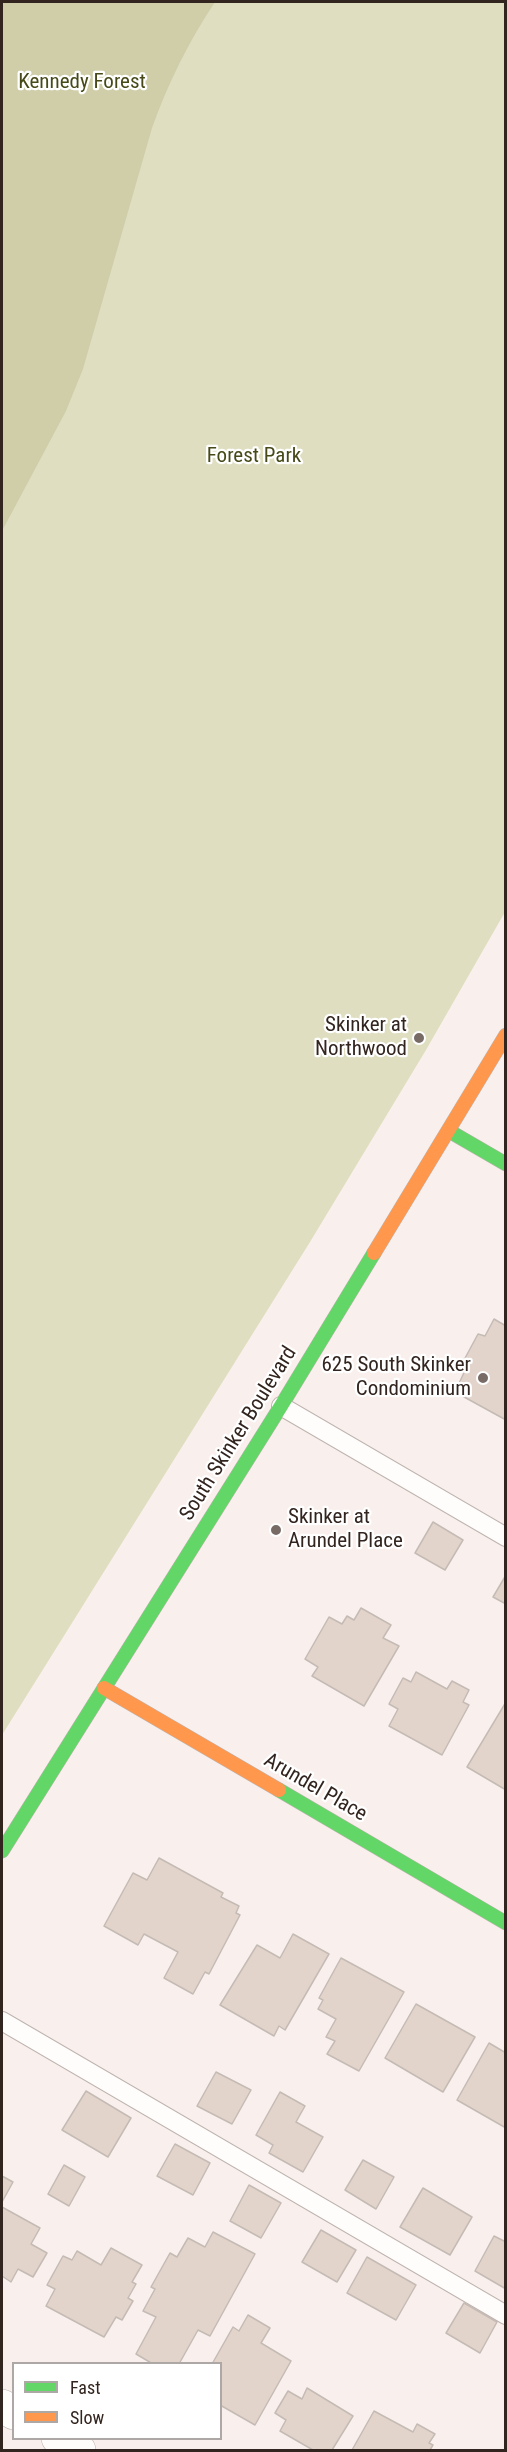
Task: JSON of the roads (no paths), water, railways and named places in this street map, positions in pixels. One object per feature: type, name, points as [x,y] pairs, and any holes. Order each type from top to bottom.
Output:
[{"type":"main road","name":"South Skinker Boulevard","points":[[2,1851],[281,1406],[506,1035]]},
{"type":"main road","points":[[449,1131],[506,1164]]},
{"type":"main road","name":"Arundel Place","points":[[104,1688],[506,1923]]},
{"type":"street","points":[[60,2440],[79,2451]]},
{"type":"lane","points":[[281,1406],[506,1537]]},
{"type":"lane","points":[[2,2021],[506,2315]]},
{"type":"place","name":"Skinker at Northwood","points":[[419,1038]]},
{"type":"place","name":"625 South Skinker Condominium","points":[[483,1378]]},
{"type":"place","name":"Skinker at Arundel Place","points":[[276,1530]]},
{"type":"park label","name":"Kennedy Forest","points":[[82,83]]},
{"type":"park label","name":"Forest Park","points":[[254,457]]}]
